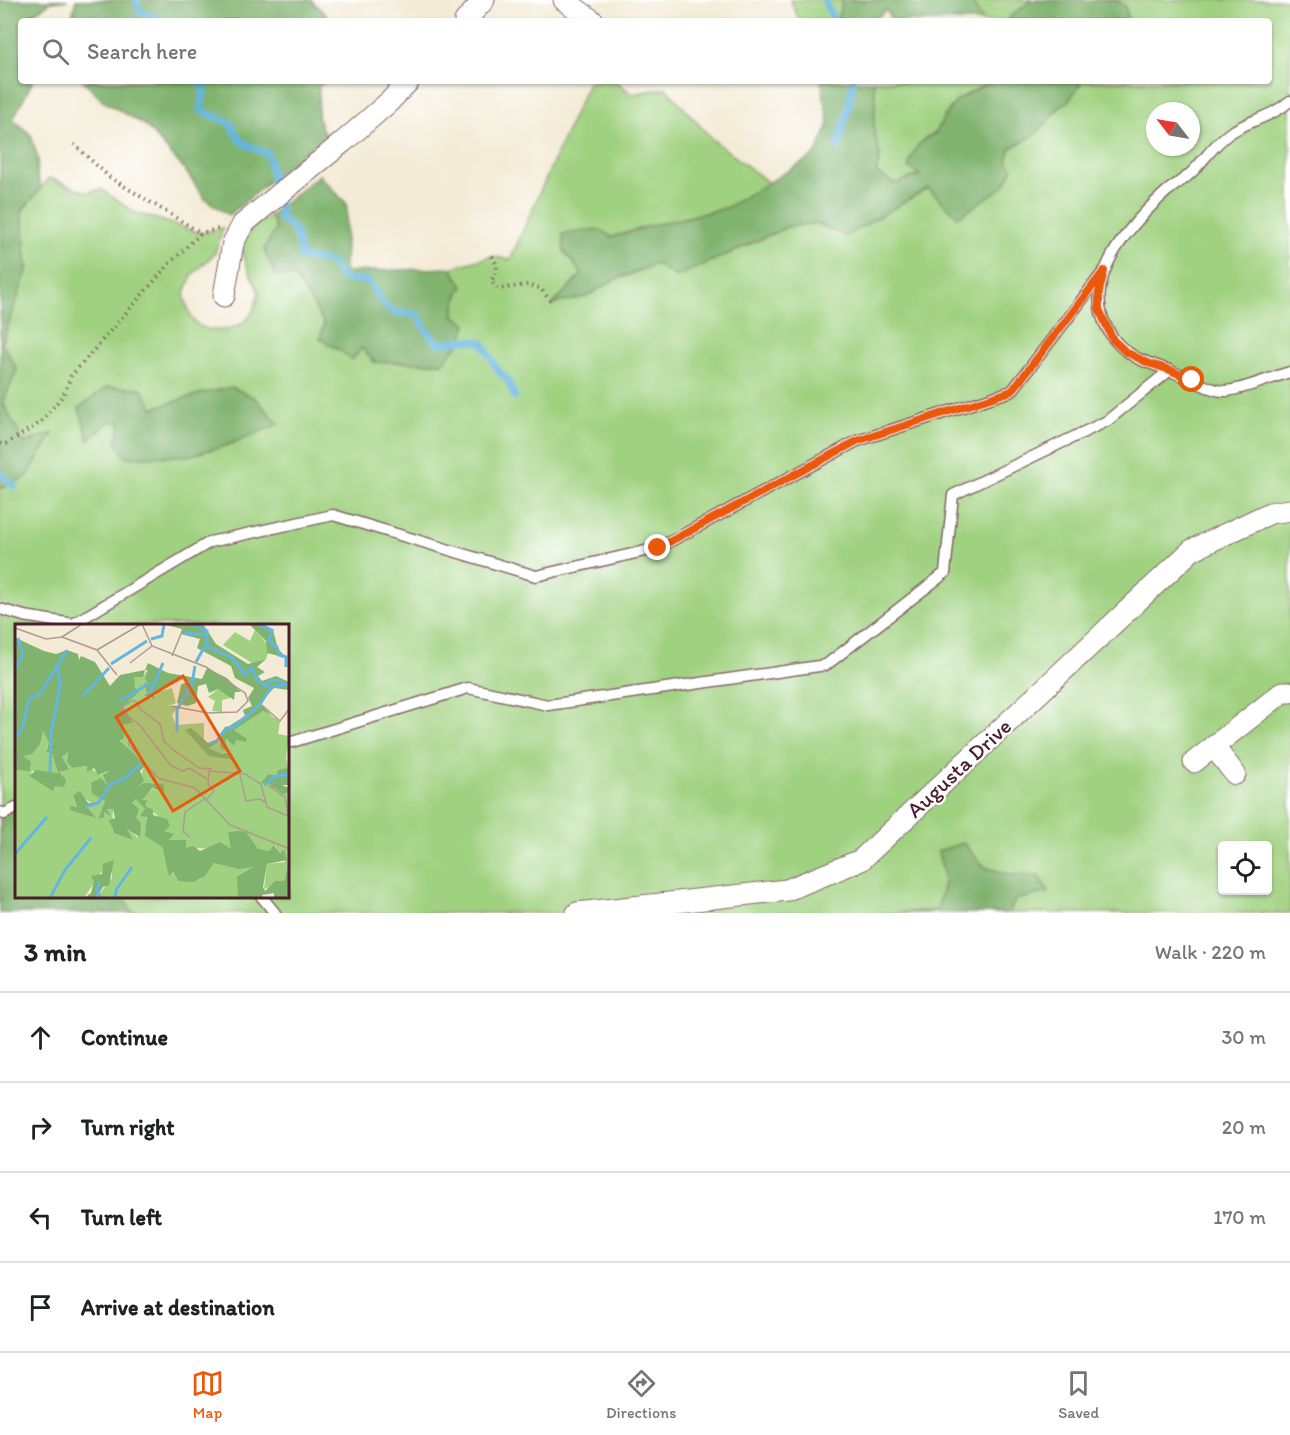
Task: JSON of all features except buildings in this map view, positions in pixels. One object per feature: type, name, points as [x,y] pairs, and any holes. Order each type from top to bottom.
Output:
[{"type":"street","points":[[468,18],[484,0]]},
{"type":"street","points":[[564,0],[589,18]]},
{"type":"street","points":[[224,296],[232,243],[243,224],[344,142],[406,84]]},
{"type":"street","name":"Augusta Drive","points":[[577,913],[787,890],[861,860],[1192,550],[1270,513],[1290,510]]},
{"type":"street","points":[[1194,762],[1283,692],[1290,692]]},
{"type":"street","points":[[1214,747],[1235,774]]},
{"type":"lane","points":[[0,609],[24,616],[73,624],[210,542],[333,515],[536,576],[658,548],[857,441],[1012,391],[1104,271],[1131,228],[1167,191],[1190,173],[1216,144],[1253,120],[1268,116],[1290,101]]},
{"type":"lane","points":[[1104,271],[1099,292],[1099,309],[1113,340],[1126,352],[1148,363],[1224,391],[1290,372]]},
{"type":"lane","points":[[290,742],[468,688],[548,705],[826,666],[945,573],[953,495],[1107,421],[1170,370]]},
{"type":"lane","points":[[0,812],[4,814],[15,808]]},
{"type":"lane","points":[[262,898],[275,913]]},
{"type":"path","points":[[74,144],[109,177],[201,233]]},
{"type":"path","points":[[0,444],[6,444],[41,422],[64,394],[70,375],[170,263],[201,233],[224,228],[238,232]]},
{"type":"path","points":[[492,256],[497,264],[497,272],[491,281],[498,289],[528,285],[540,288],[553,304]]},
{"type":"green space","points":[[0,0],[68,0],[51,2],[26,18],[18,18],[18,84],[31,84],[13,119],[31,135],[38,159],[37,175],[41,188],[22,211],[27,270],[2,343],[17,369],[3,403],[24,443],[53,433],[27,477],[0,489]]},
{"type":"green space","points":[[76,0],[311,0],[329,18],[72,18]]},
{"type":"green space","points":[[790,0],[840,0],[842,3],[838,18],[799,18]]},
{"type":"green space","points":[[840,0],[899,0],[922,6],[933,0],[971,0],[981,18],[890,18],[886,10],[877,18],[838,18],[842,3]]},
{"type":"green space","points":[[971,0],[1030,0],[1010,18],[981,18]]},
{"type":"green space","points":[[1030,0],[1115,0],[1125,6],[1128,17],[1010,18]]},
{"type":"green space","points":[[1115,0],[1290,0],[1290,913],[1009,913],[1015,900],[1038,875],[1011,875],[985,867],[963,843],[938,851],[945,880],[937,911],[898,913],[138,913],[131,911],[124,898],[290,898],[290,624],[15,624],[15,808],[0,816],[0,489],[27,476],[52,434],[24,443],[3,403],[17,369],[2,343],[27,270],[22,211],[49,178],[86,192],[101,189],[134,212],[201,233],[223,228],[215,253],[192,275],[184,295],[192,318],[204,328],[229,329],[245,321],[252,314],[259,293],[242,249],[245,238],[252,229],[271,215],[276,230],[264,249],[276,276],[294,276],[315,307],[324,324],[320,339],[352,360],[362,347],[374,362],[443,363],[458,294],[463,286],[451,268],[492,256],[510,260],[588,84],[620,84],[632,94],[666,88],[712,139],[769,183],[726,208],[649,226],[564,251],[582,274],[554,303],[585,297],[612,281],[656,264],[728,254],[787,227],[816,223],[846,236],[928,188],[1007,161],[1010,149],[1037,133],[1080,84],[1272,84],[1272,18],[1128,18],[1125,6]],"holes":[[[200,394],[278,424],[228,445],[188,456],[126,457],[121,423],[109,421],[89,440],[79,409],[153,408]]]},
{"type":"green space","points":[[86,84],[322,84],[319,86],[318,119],[325,135],[229,215],[205,199],[185,170],[145,125],[103,101]]},
{"type":"green space","points":[[822,84],[874,84],[874,130],[880,156],[876,173],[895,184],[920,175],[908,167],[918,146],[936,133],[956,101],[979,88],[988,84],[1080,85],[1067,103],[1061,105],[1037,133],[1010,149],[1007,161],[1013,168],[1003,187],[958,217],[928,188],[846,236],[816,223],[787,227],[676,277],[656,264],[612,281],[585,297],[553,304],[582,274],[564,251],[563,234],[598,229],[612,237],[726,208],[815,155],[829,124]]},
{"type":"green space","points":[[874,84],[988,84],[959,100],[947,113],[936,133],[924,138],[921,174],[895,184],[876,173],[880,156],[874,130]]},
{"type":"green space","points":[[319,175],[347,204],[345,272],[451,268],[463,286],[458,294],[453,315],[467,324],[462,340],[443,363],[374,362],[362,348],[352,360],[320,339],[324,324],[294,276],[276,276],[264,249],[276,230],[271,215]]},
{"type":"green space","points":[[107,387],[141,388],[153,408],[232,387],[255,398],[279,424],[228,445],[188,456],[126,457],[116,442],[121,423],[109,421],[89,441],[79,408]]},
{"type":"green space","points":[[15,808],[15,898],[124,898],[131,911],[138,913],[0,913],[0,812]]},
{"type":"green space","points":[[963,843],[985,867],[1011,875],[1038,875],[1049,892],[1015,900],[1009,913],[898,913],[937,910],[945,880],[938,851]]},
{"type":"waterway","points":[[137,0],[139,11],[157,18]]},
{"type":"waterway","points":[[824,0],[833,18]]},
{"type":"waterway","points":[[200,84],[205,88],[200,110],[230,123],[241,142],[268,154],[280,208],[280,218],[295,230],[301,257],[330,262],[344,279],[367,281],[395,313],[417,314],[438,344],[462,340],[482,342],[499,372],[507,379],[515,397]]},
{"type":"waterway","points":[[838,146],[852,84]]},
{"type":"waterway","points":[[0,473],[14,486]]},
{"type":"route","points":[[658,548],[857,441],[1012,391],[1104,271],[1099,292],[1099,309],[1113,340],[1126,352],[1192,380]]}]
